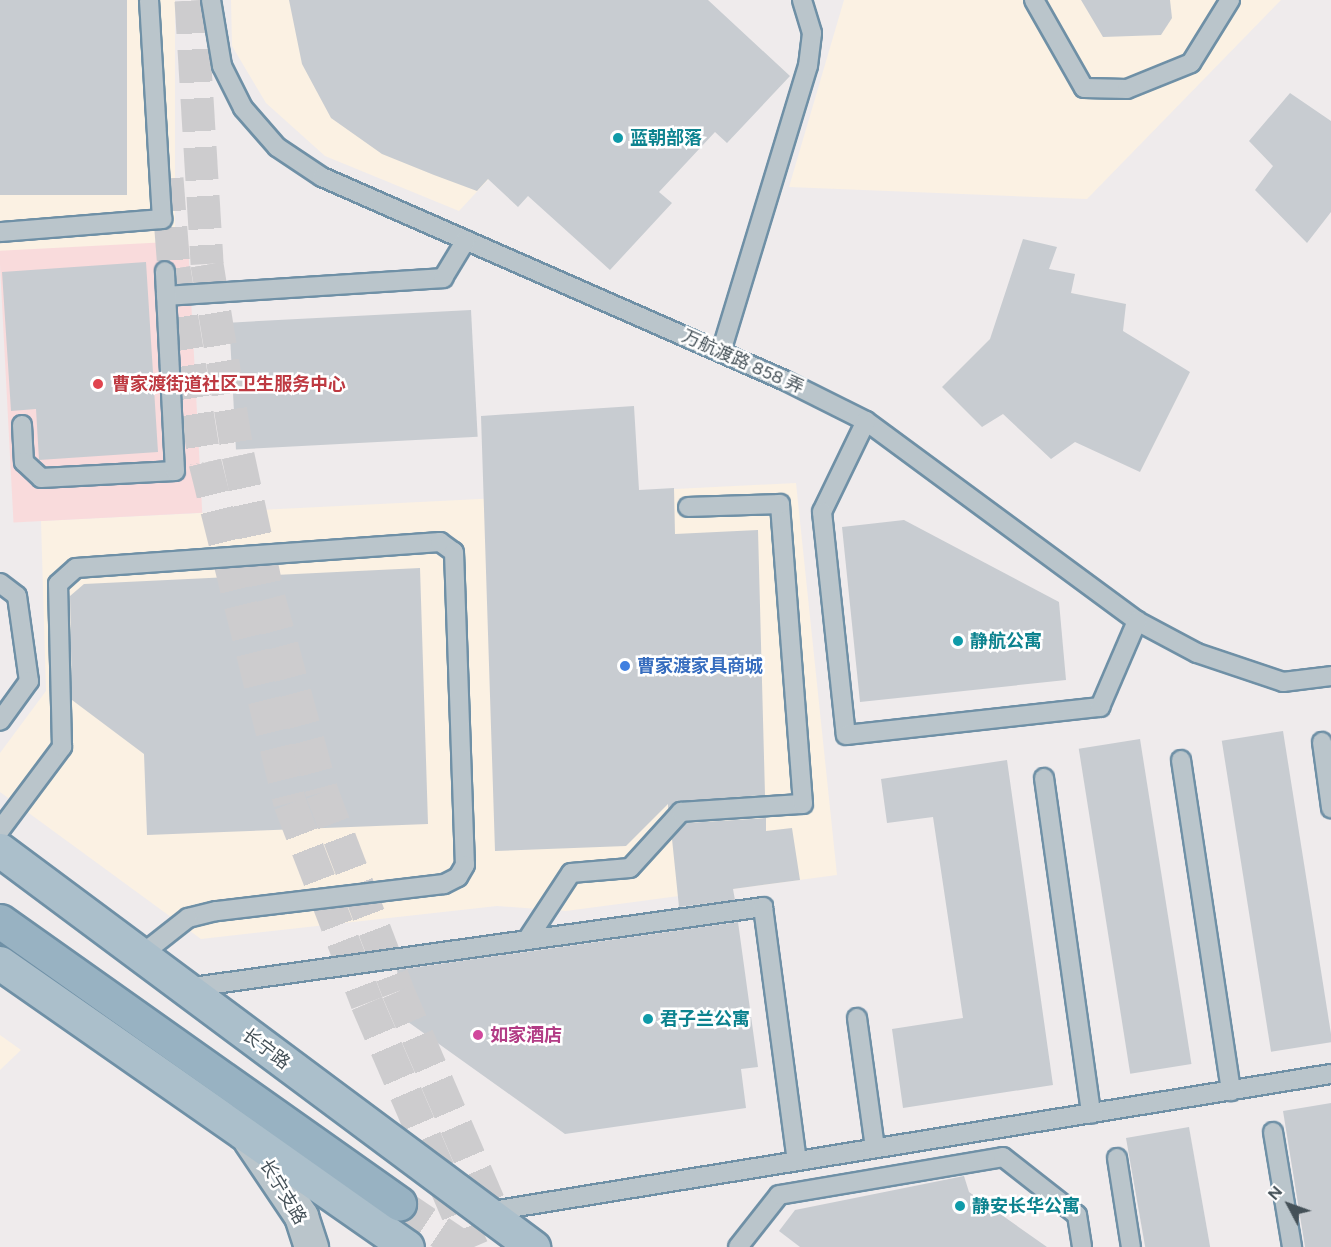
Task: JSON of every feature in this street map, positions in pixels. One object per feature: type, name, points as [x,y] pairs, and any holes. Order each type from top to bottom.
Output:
[{"type":"highway","points":[[0,921],[399,1204]]},
{"type":"main road","name":"长宁路","points":[[0,850],[533,1247]]},
{"type":"main road","points":[[0,963],[250,1140],[407,1247]]},
{"type":"street","name":"长宁支路","points":[[250,1140],[302,1216],[311,1247]]},
{"type":"lane","points":[[0,232],[162,219],[149,0]]},
{"type":"lane","name":"万航渡路 858 弄","points":[[211,0],[222,66],[243,108],[277,147],[322,177],[721,352],[866,422],[1137,621],[1234,670],[1282,682],[1331,675]]},
{"type":"lane","points":[[721,352],[808,66],[812,33],[802,0]]},
{"type":"lane","points":[[1034,0],[1084,88],[1116,88],[1191,63],[1230,0]]},
{"type":"lane","points":[[166,296],[443,278],[466,240]]},
{"type":"lane","points":[[22,425],[24,462],[41,478],[175,471],[165,271]]},
{"type":"lane","points":[[866,422],[822,512],[846,735],[1100,707],[1137,621]]},
{"type":"lane","points":[[527,940],[571,873],[630,868],[681,812],[803,804],[780,504],[688,507]]},
{"type":"lane","points":[[0,830],[62,747],[58,585],[76,568],[440,542],[454,552],[465,865],[458,877],[444,884],[216,910],[188,918],[141,955]]},
{"type":"lane","points":[[0,583],[17,596],[29,681],[0,721]]},
{"type":"lane","points":[[1322,742],[1331,808]]},
{"type":"lane","points":[[1181,760],[1231,1090]]},
{"type":"lane","points":[[1044,778],[1091,1113]]},
{"type":"lane","points":[[184,988],[763,908],[797,1161]]},
{"type":"lane","points":[[857,1018],[874,1148]]},
{"type":"lane","points":[[486,1212],[1331,1074]]},
{"type":"lane","points":[[1273,1132],[1292,1247]]},
{"type":"lane","points":[[738,1247],[779,1195],[1003,1157],[1077,1215],[1082,1247]]},
{"type":"lane","points":[[1116,1158],[1131,1247]]},
{"type":"lane","points":[[775,1165],[779,1195]]},
{"type":"shaded area","points":[[0,0],[175,0],[175,256],[0,256]]},
{"type":"shaded area","points":[[231,0],[655,0],[459,211],[325,156],[266,103],[232,46]]},
{"type":"shaded area","points":[[844,0],[1281,0],[1087,199],[789,187]]},
{"type":"shaded area","name":"曹家渡街道社区卫生服务中心","points":[[188,241],[202,513],[13,523],[0,251]]},
{"type":"shaded area","points":[[796,483],[837,875],[566,911],[497,906],[201,939],[0,792],[0,753],[46,691],[41,521]]},
{"type":"shaded area","points":[[0,1035],[21,1050],[0,1070]]},
{"type":"building","points":[[0,0],[127,0],[127,195],[0,195]]},
{"type":"building","points":[[289,0],[708,0],[790,76],[727,143],[715,132],[659,192],[672,203],[610,270],[528,196],[518,207],[488,179],[477,191],[434,175],[382,154],[331,118],[302,64]]},
{"type":"building","points":[[1081,0],[1170,0],[1172,18],[1161,35],[1103,37]]},
{"type":"building","points":[[1290,93],[1331,121],[1331,212],[1307,243],[1255,190],[1273,166],[1249,141]]},
{"type":"building","points":[[1023,239],[1057,247],[1049,269],[1075,274],[1071,293],[1126,304],[1123,331],[1190,372],[1140,472],[1075,442],[1051,459],[1003,414],[982,427],[942,387],[990,339]]},
{"type":"building","points":[[146,262],[158,452],[39,460],[36,409],[11,411],[2,272]]},
{"type":"building","points":[[471,310],[478,437],[236,449],[229,323]]},
{"type":"building","name":"曹家渡家具商城","points":[[634,406],[639,490],[674,488],[675,534],[758,530],[765,795],[680,801],[668,809],[668,804],[626,846],[495,851],[481,416]]},
{"type":"building","name":"静航公寓","points":[[904,520],[1059,602],[1066,680],[860,702],[842,527]]},
{"type":"building","points":[[420,568],[428,824],[147,835],[144,754],[72,700],[70,596],[84,584]]},
{"type":"building","points":[[1283,731],[1331,1042],[1271,1052],[1222,741]]},
{"type":"building","points":[[1140,739],[1191,1064],[1130,1074],[1079,749]]},
{"type":"building","points":[[1007,760],[1053,1085],[903,1108],[892,1029],[963,1018],[933,817],[887,823],[881,779]]},
{"type":"building","points":[[766,818],[766,831],[792,828],[800,880],[733,889],[735,900],[679,907],[672,839],[686,823]]},
{"type":"building","points":[[738,922],[758,1067],[741,1069],[746,1108],[565,1134],[404,1019],[397,970]]},
{"type":"building","points":[[1331,1103],[1331,1247],[1305,1247],[1283,1111]]},
{"type":"building","points":[[1189,1127],[1210,1247],[1145,1247],[1126,1138]]},
{"type":"building","points":[[964,1176],[969,1192],[1047,1247],[800,1247],[779,1231],[795,1210]]},
{"type":"tunnel","points":[[191,0],[207,264],[238,455],[269,598],[322,792],[398,991],[499,1226]]},
{"type":"tunnel","points":[[167,178],[174,268],[205,462],[290,803],[367,1003],[472,1247]]},
{"type":"tunnel","points":[[399,1204],[463,1247]]},
{"type":"place","name":"蓝朝部落","points":[[618,138]]},
{"type":"place","name":"曹家渡街道社区卫生服务中心","points":[[98,384]]},
{"type":"place","name":"静航公寓","points":[[958,641]]},
{"type":"place","name":"曹家渡家具商城","points":[[625,666]]},
{"type":"place","name":"君子兰公寓","points":[[648,1019]]},
{"type":"place","name":"如家酒店","points":[[478,1035]]},
{"type":"place","name":"静安长华公寓","points":[[960,1206]]}]
